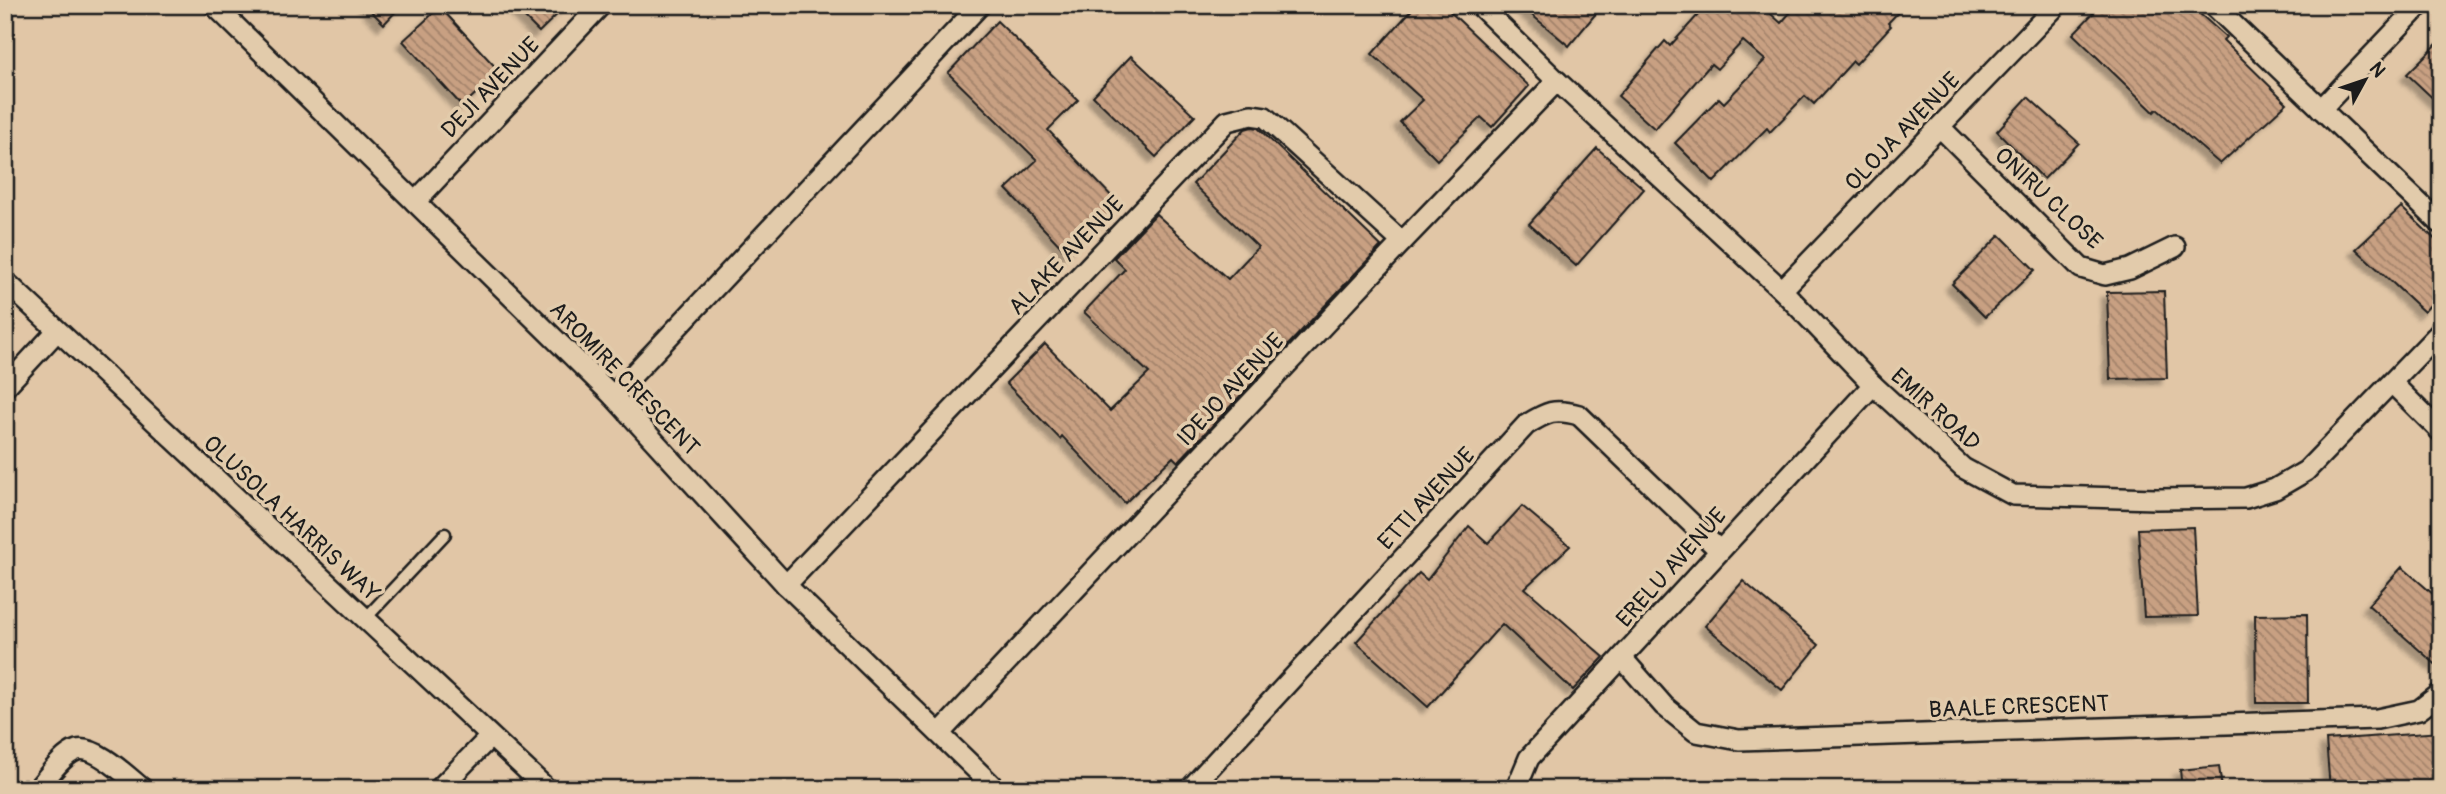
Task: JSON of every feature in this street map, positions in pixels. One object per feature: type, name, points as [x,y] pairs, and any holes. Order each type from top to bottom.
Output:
[{"type":"street","name":"AROMIRE CRESCENT","points":[[215,5],[613,396],[786,585],[996,789]]},
{"type":"street","name":"DEJI AVENUE","points":[[415,202],[601,5]]},
{"type":"street","points":[[613,396],[980,5]]},
{"type":"street","name":"EMIR ROAD","points":[[1479,5],[1782,290],[1872,385],[1963,468],[2013,495],[2157,499],[2246,498],[2275,489],[2306,471],[2441,331]]},
{"type":"street","name":"OLOJA AVENUE","points":[[1782,290],[2057,5]]},
{"type":"street","points":[[2213,5],[2441,224]]},
{"type":"street","points":[[2321,109],[2420,5]]},
{"type":"street","name":"IDEJO AVENUE","points":[[940,733],[1557,81]]},
{"type":"street","name":"ALAKE AVENUE","points":[[786,585],[1227,121],[1251,115],[1265,117],[1402,242]]},
{"type":"street","name":"ONIRU CLOSE","points":[[1940,127],[2081,268],[2105,275],[2130,269],[2175,247]]},
{"type":"street","name":"OLUSOLA HARRIS WAY","points":[[5,281],[547,789]]},
{"type":"street","points":[[5,387],[57,331]]},
{"type":"street","points":[[2392,383],[2441,432]]},
{"type":"street","name":"ERELU AVENUE","points":[[1517,789],[1529,758],[1872,385]]},
{"type":"street","name":"ETTI AVENUE","points":[[1190,789],[1526,425],[1548,412],[1565,411],[1579,415],[1719,550]]},
{"type":"street","name":"BAALE CRESCENT","points":[[1622,658],[1664,706],[1696,732],[1739,740],[2378,719],[2419,710],[2441,693]]},
{"type":"street","points":[[439,789],[490,737]]},
{"type":"street","points":[[37,789],[70,754],[83,750],[99,755],[143,789]]},
{"type":"lane","points":[[365,619],[445,534]]},
{"type":"building","points":[[365,5],[402,5],[384,24]]},
{"type":"building","points":[[512,5],[567,5],[539,32]]},
{"type":"building","points":[[1416,5],[1443,5],[1529,86],[1492,127],[1481,117],[1437,160],[1400,122],[1423,100],[1372,54]]},
{"type":"building","points":[[1520,5],[1603,5],[1569,46]]},
{"type":"building","points":[[1707,5],[1761,5],[1781,23],[1797,5],[1905,5],[1888,23],[1891,26],[1856,64],[1853,61],[1814,104],[1805,96],[1770,132],[1767,128],[1714,182],[1675,143],[1719,98],[1724,103],[1765,60],[1743,41],[1717,69],[1711,64],[1655,129],[1618,96],[1665,41],[1670,46]]},
{"type":"building","points":[[2101,5],[2190,5],[2226,37],[2223,40],[2287,103],[2220,164],[2157,109],[2154,112],[2073,34]]},
{"type":"building","points":[[440,7],[500,72],[462,106],[403,41]]},
{"type":"building","points":[[997,21],[1078,100],[1048,130],[1120,205],[1068,254],[1006,189],[1037,160],[948,73]]},
{"type":"building","points":[[2441,40],[2441,106],[2407,74]]},
{"type":"building","points":[[1131,56],[1195,116],[1156,157],[1093,96]]},
{"type":"building","points":[[2028,97],[2079,143],[2044,179],[1997,131]]},
{"type":"building","points":[[1258,128],[1381,246],[1178,462],[1173,457],[1125,503],[1062,436],[1060,439],[1006,383],[1045,344],[1110,411],[1149,373],[1084,312],[1125,269],[1114,258],[1156,214],[1228,279],[1258,247],[1193,184],[1245,129]]},
{"type":"building","points":[[1597,148],[1644,189],[1576,266],[1529,224]]},
{"type":"building","points":[[2401,207],[2441,245],[2441,293],[2424,312],[2356,249]]},
{"type":"building","points":[[2000,235],[2035,270],[1985,317],[1952,284]]},
{"type":"building","points":[[2164,291],[2167,378],[2110,379],[2107,292]]},
{"type":"building","points":[[1522,506],[1570,546],[1525,588],[1604,657],[1573,690],[1502,624],[1428,707],[1356,642],[1419,573],[1427,580],[1469,526],[1488,543]]},
{"type":"building","points":[[2193,527],[2198,616],[2144,617],[2138,529]]},
{"type":"building","points":[[2402,567],[2441,601],[2441,669],[2368,605]]},
{"type":"building","points":[[1743,581],[1819,645],[1782,690],[1705,626]]},
{"type":"building","points":[[2307,614],[2308,703],[2256,703],[2255,615]]},
{"type":"building","points":[[2441,732],[2441,789],[2330,789],[2326,740]]},
{"type":"building","points":[[2219,766],[2222,789],[2182,789],[2180,770]]}]
